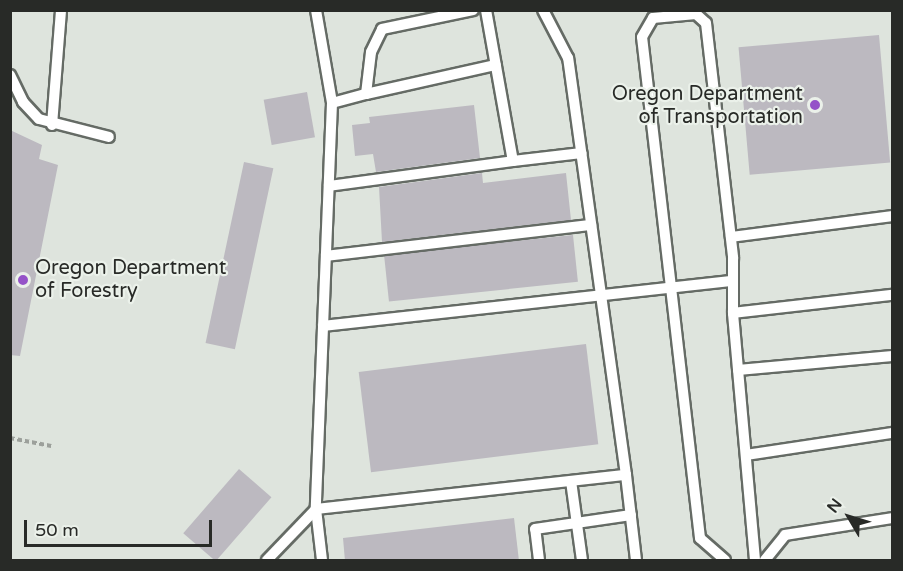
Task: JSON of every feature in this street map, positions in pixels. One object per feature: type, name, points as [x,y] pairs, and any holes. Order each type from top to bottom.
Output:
[{"type":"lane","points":[[52,125],[61,10]]},
{"type":"lane","points":[[316,10],[333,103],[316,509],[322,561]]},
{"type":"lane","points":[[366,94],[371,52],[382,29],[473,10]]},
{"type":"lane","points":[[486,10],[513,161]]},
{"type":"lane","points":[[543,10],[568,58],[636,561]]},
{"type":"lane","points":[[725,561],[700,538],[673,286],[642,37],[654,18],[696,14],[706,23],[731,237],[733,313],[755,561]]},
{"type":"lane","points":[[333,103],[496,65]]},
{"type":"lane","points":[[10,75],[23,102],[52,125],[109,137]]},
{"type":"lane","points":[[329,186],[582,153]]},
{"type":"lane","points":[[731,237],[892,216]]},
{"type":"lane","points":[[326,256],[591,225]]},
{"type":"lane","points":[[323,326],[599,298],[673,286],[733,281]]},
{"type":"lane","points":[[733,313],[892,295]]},
{"type":"lane","points":[[738,370],[892,356]]},
{"type":"lane","points":[[746,455],[892,433]]},
{"type":"lane","points":[[267,561],[316,509],[626,475]]},
{"type":"lane","points":[[571,481],[582,561]]},
{"type":"lane","points":[[538,561],[535,529],[631,515]]},
{"type":"lane","points":[[765,561],[785,535],[892,518]]},
{"type":"path","points":[[10,438],[51,446]]},
{"type":"building","name":"Oregon Department of Transportation","points":[[879,35],[890,163],[750,175],[739,47]]},
{"type":"building","points":[[307,92],[315,137],[272,145],[264,100]]},
{"type":"building","points":[[474,105],[480,158],[376,172],[373,154],[355,156],[352,125],[370,123],[369,117]]},
{"type":"building","name":"Oregon Department of Forestry","points":[[10,130],[42,145],[39,159],[58,165],[20,356],[10,355]]},
{"type":"building","points":[[244,162],[273,168],[235,349],[206,343]]},
{"type":"building","points":[[482,173],[483,183],[566,173],[571,220],[382,242],[379,187]]},
{"type":"building","points":[[573,235],[578,282],[389,302],[384,255]]},
{"type":"building","points":[[586,344],[598,444],[371,472],[359,372]]},
{"type":"building","points":[[239,469],[271,497],[217,560],[183,533]]},
{"type":"building","points":[[514,518],[519,561],[345,561],[343,538]]},
{"type":"place","name":"Oregon Department of Transportation","points":[[815,105]]},
{"type":"place","name":"Oregon Department of Forestry","points":[[23,280]]}]
